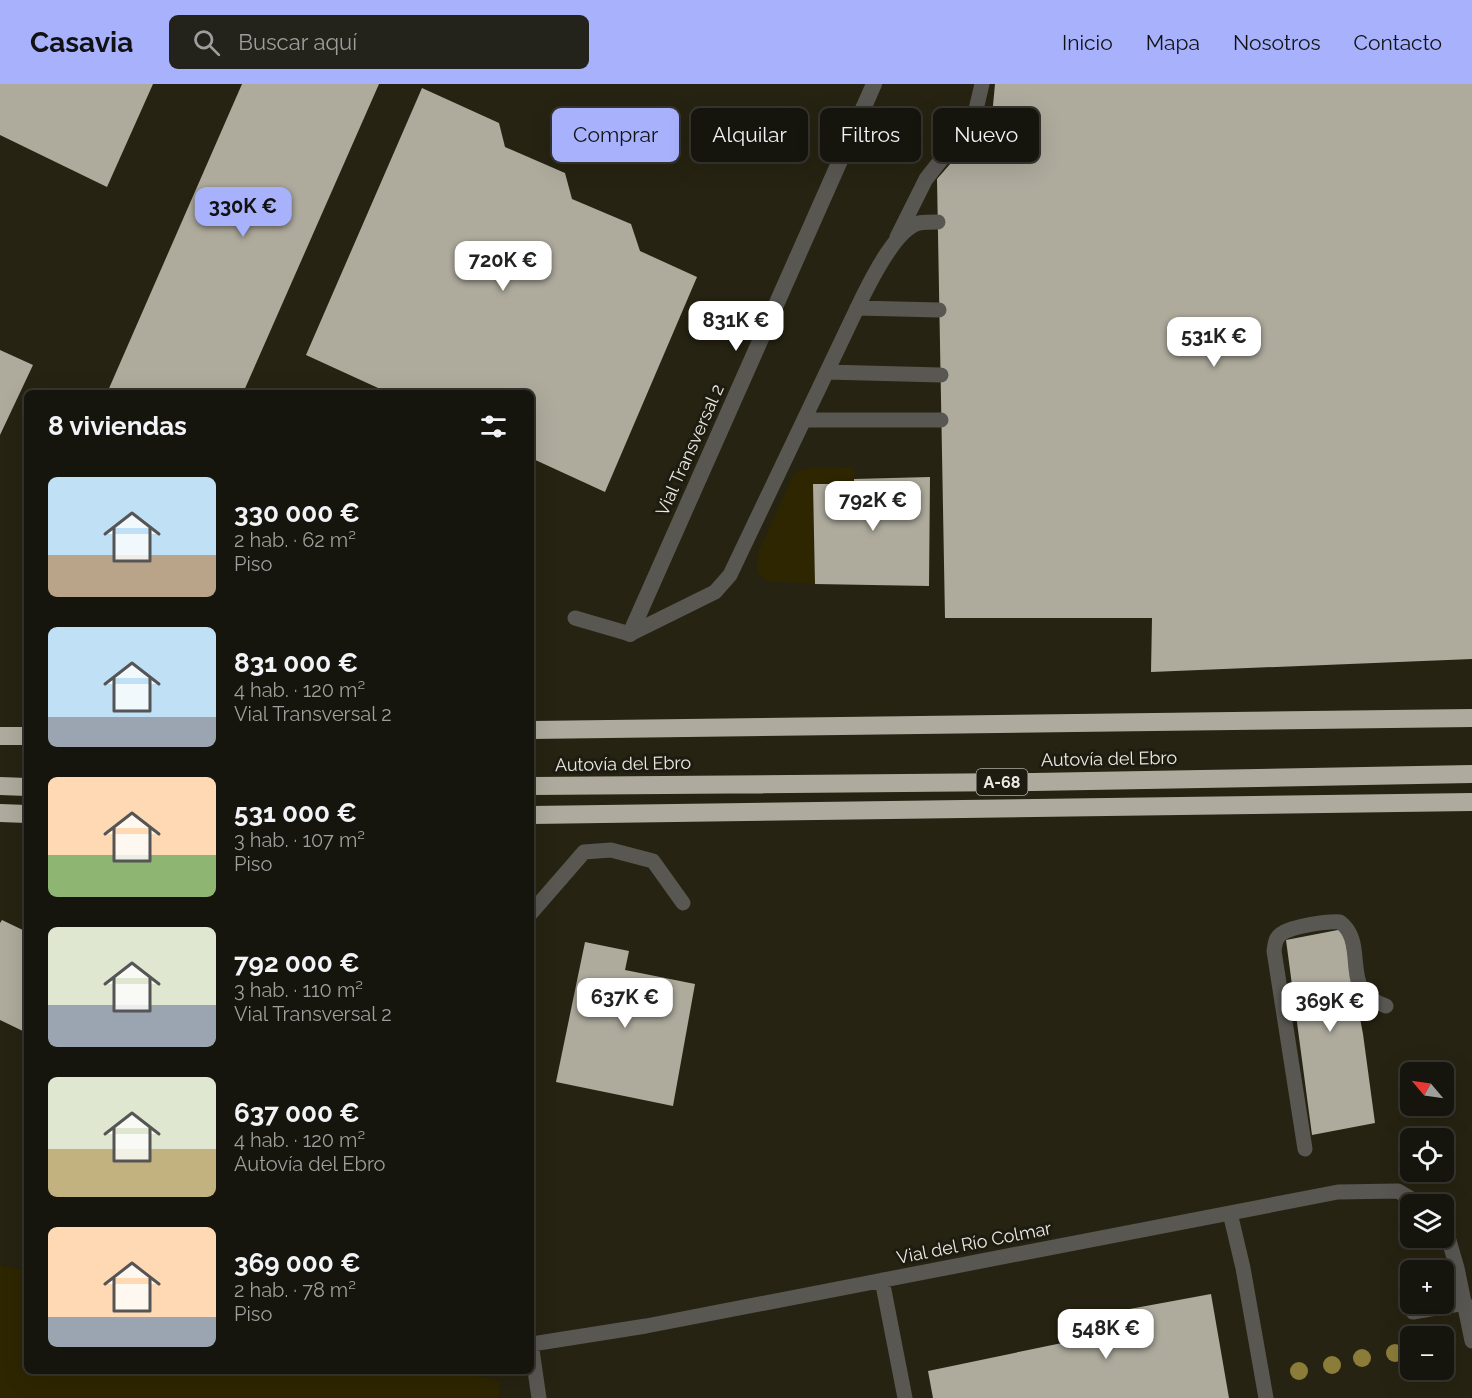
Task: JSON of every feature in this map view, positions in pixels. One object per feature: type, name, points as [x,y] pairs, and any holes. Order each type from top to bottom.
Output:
[{"type":"highway","name":"Autovía del Ebro","points":[[534,730],[1472,718]]},
{"type":"highway","points":[[0,736],[24,736]]},
{"type":"highway","name":"Autovía del Ebro","points":[[534,786],[1021,782],[1472,774]]},
{"type":"highway","points":[[0,786],[24,787]]},
{"type":"highway","points":[[534,815],[1472,802]]},
{"type":"highway","points":[[0,813],[24,814]]},
{"type":"street","name":"Vial Transversal 2","points":[[630,634],[874,84]]},
{"type":"lane","points":[[575,618],[630,634],[714,592],[730,575],[856,308],[881,262],[895,242],[926,179],[974,118],[982,84]]},
{"type":"lane","points":[[895,242],[916,224],[938,222]]},
{"type":"lane","points":[[856,308],[939,310]]},
{"type":"lane","points":[[827,372],[940,375]]},
{"type":"lane","points":[[804,420],[941,420]]},
{"type":"lane","points":[[534,910],[584,852],[611,850],[653,861],[682,903]]},
{"type":"lane","points":[[1305,1149],[1274,951],[1275,942],[1280,934],[1293,929],[1340,922],[1350,932],[1361,989],[1377,1003],[1386,1006]]},
{"type":"lane","name":"Vial del Río Colmar","points":[[534,1343],[646,1326],[1338,1192],[1398,1191],[1403,1194]]},
{"type":"lane","points":[[1230,1213],[1243,1268],[1266,1398]]},
{"type":"lane","points":[[1450,1248],[1472,1341]]},
{"type":"lane","points":[[882,1280],[905,1398]]},
{"type":"lane","points":[[1454,1305],[1465,1303]]},
{"type":"lane","points":[[534,1364],[539,1398]]},
{"type":"shaded area","points":[[0,84],[1472,84],[1472,1398],[499,1398],[500,1381],[470,1374],[534,1374],[534,390],[24,390],[24,1270],[0,1265]]},
{"type":"shaded area","points":[[813,467],[854,468],[854,484],[813,484],[815,584],[768,581],[759,574],[757,555],[794,473]]},
{"type":"shaded area","points":[[0,1265],[24,1270],[24,1374],[470,1374],[500,1381],[499,1398],[0,1398]]},
{"type":"building","points":[[0,84],[153,84],[107,187],[0,135]]},
{"type":"building","points":[[242,84],[379,84],[244,390],[108,390]]},
{"type":"building","points":[[995,84],[1472,84],[1472,659],[1151,672],[1152,618],[945,618],[937,179],[952,162],[1039,162],[1039,108],[993,108]]},
{"type":"building","points":[[422,88],[499,123],[505,147],[565,173],[572,199],[631,224],[640,251],[697,277],[605,492],[534,459],[534,390],[382,390],[306,355]]},
{"type":"building","points":[[0,350],[33,365],[0,435]]},
{"type":"building","points":[[930,477],[929,586],[815,584],[813,484],[854,484],[854,479]]},
{"type":"building","points":[[2,920],[24,931],[24,1032],[0,1020],[0,923]]},
{"type":"building","points":[[1343,929],[1363,1034],[1375,1123],[1312,1135],[1286,940]]},
{"type":"building","points":[[585,942],[629,951],[625,970],[695,984],[673,1106],[556,1082]]},
{"type":"building","points":[[1211,1294],[1229,1398],[933,1398],[928,1371],[1062,1343],[1059,1322]]}]
